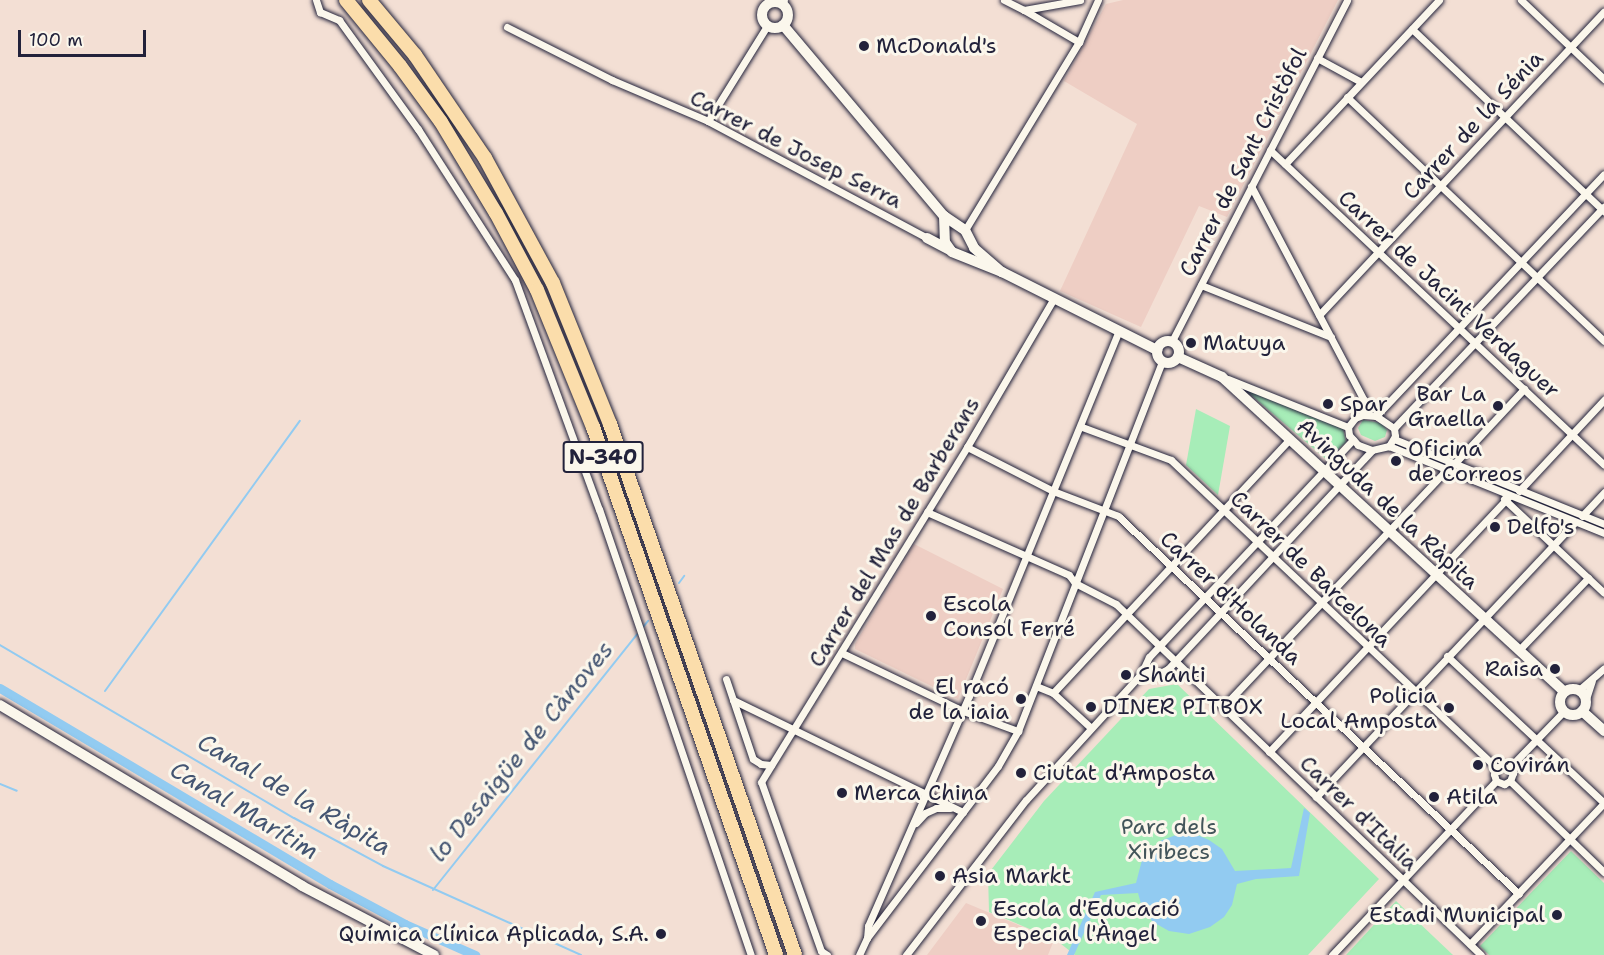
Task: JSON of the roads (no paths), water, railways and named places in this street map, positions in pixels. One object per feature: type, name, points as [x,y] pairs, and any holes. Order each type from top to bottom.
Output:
[{"type":"highway","name":"N-340","points":[[346,0],[400,66],[470,167],[532,280],[554,327],[589,417],[776,955]]},
{"type":"highway","name":"N-340","points":[[369,0],[415,55],[455,113],[512,205],[553,283],[591,371],[795,955]]},
{"type":"highway","points":[[380,0],[455,113]]},
{"type":"street","points":[[316,0],[320,12],[339,20],[418,129],[515,280],[599,509],[751,955]]},
{"type":"street","points":[[1004,0],[1079,42]]},
{"type":"street","points":[[1024,10],[1080,0]]},
{"type":"street","points":[[944,216],[946,246],[954,252],[966,250],[966,233],[1079,42],[1098,0]]},
{"type":"street","name":"Carrer de Sant Cristòfol","points":[[1172,341],[1347,0]]},
{"type":"street","points":[[1285,164],[1438,0]]},
{"type":"street","points":[[1524,1],[1604,79]]},
{"type":"street","points":[[708,121],[766,28],[762,15],[765,2],[783,2],[788,16],[783,25],[766,28]]},
{"type":"street","name":"Carrer de la Sénia","points":[[1319,315],[1604,12]]},
{"type":"street","points":[[783,25],[944,216],[966,233],[974,248],[1002,272]]},
{"type":"street","name":"Carrer de Josep Serra","points":[[507,27],[612,80],[708,121],[927,238]]},
{"type":"street","points":[[1389,446],[1394,440],[1394,428],[1603,209],[1412,29]]},
{"type":"street","points":[[1317,57],[1361,82]]},
{"type":"street","points":[[1347,98],[1604,340]]},
{"type":"street","name":"Carrer de Jacint Verdaguer","points":[[1270,150],[1604,465]]},
{"type":"street","points":[[1376,416],[1604,174]]},
{"type":"street","points":[[1251,186],[1364,400],[1363,415]]},
{"type":"street","points":[[927,238],[946,236],[954,228],[966,233]]},
{"type":"street","points":[[927,238],[1002,272],[1156,350]]},
{"type":"street","points":[[1200,285],[1331,337]]},
{"type":"street","name":"Carrer del Mas de Barberans","points":[[827,955],[821,951],[761,782],[967,447],[1054,298]]},
{"type":"street","points":[[867,938],[868,926],[963,711],[1053,491],[1082,427],[1119,331]]},
{"type":"street","points":[[1172,341],[1178,346],[1178,357],[1169,363],[1162,362],[1157,357],[1156,350],[1162,342],[1172,341]]},
{"type":"street","name":"Avinguda de la Ràpita","points":[[1178,357],[1222,377],[1564,692]]},
{"type":"street","points":[[859,955],[867,938],[998,766],[1018,731],[1102,509],[1162,362]]},
{"type":"street","points":[[1222,377],[1348,427]]},
{"type":"street","points":[[1454,464],[1524,389]]},
{"type":"street","points":[[1519,491],[1604,400]]},
{"type":"street","points":[[1394,428],[1376,416],[1363,415],[1355,418],[1348,427],[1349,435],[1358,445],[1372,450],[1389,446],[1496,491],[1507,498],[1604,533]]},
{"type":"street","name":"Carrer de Barcelona","points":[[1082,427],[1171,460],[1497,768]]},
{"type":"street","points":[[1053,693],[1128,616],[1290,439]]},
{"type":"street","points":[[906,955],[1026,800],[1090,727],[1141,674],[1149,657],[1353,440]]},
{"type":"street","points":[[1394,440],[1604,524]]},
{"type":"street","name":"Carrer d'Holanda","points":[[967,447],[1053,491],[1118,516],[1519,894]]},
{"type":"street","points":[[1141,674],[1160,673],[1168,669],[1372,450]]},
{"type":"street","points":[[1222,707],[1446,470]]},
{"type":"street","points":[[1582,516],[1604,492]]},
{"type":"street","points":[[1507,498],[1604,593]]},
{"type":"street","points":[[1269,752],[1507,498]]},
{"type":"street","name":"Carrer d'Itàlia","points":[[927,513],[1069,575],[1075,583],[1116,604],[1481,955]]},
{"type":"street","points":[[1316,797],[1483,617],[1575,523]]},
{"type":"street","points":[[1519,650],[1588,578]]},
{"type":"street","points":[[842,653],[963,711],[1018,731]]},
{"type":"street","points":[[1447,656],[1604,803],[1470,944]]},
{"type":"street","points":[[1604,668],[1582,694],[1582,711],[1604,731]]},
{"type":"street","points":[[726,679],[753,759],[761,764],[771,765]]},
{"type":"street","points":[[1582,694],[1592,681]]},
{"type":"street","points":[[1036,686],[1053,693],[1090,727]]},
{"type":"street","points":[[1582,694],[1571,689],[1564,692],[1560,704],[1564,711],[1575,715],[1582,711]]},
{"type":"street","points":[[734,700],[963,812]]},
{"type":"street","points":[[0,705],[302,886],[434,955]]},
{"type":"street","points":[[740,718],[754,710]]},
{"type":"street","points":[[1510,767],[1564,711]]},
{"type":"street","points":[[1502,765],[1510,767],[1513,773],[1510,781],[1504,784],[1496,781],[1494,774],[1497,768],[1502,765]]},
{"type":"street","points":[[1332,955],[1496,781]]},
{"type":"street","points":[[1510,781],[1604,872]]},
{"type":"street","points":[[911,830],[925,813],[936,807],[963,812]]},
{"type":"water","points":[[1304,808],[1310,813],[1299,876],[1256,879],[1237,884],[1232,905],[1224,917],[1210,927],[1189,934],[1169,931],[1153,922],[1143,911],[1138,893],[1101,895],[1074,955],[1067,955],[1095,892],[1136,883],[1142,860],[1160,841],[1176,835],[1197,835],[1222,849],[1235,871],[1291,868]]},
{"type":"waterway","points":[[105,691],[300,421]]},
{"type":"waterway","name":"lo Desaigüe de Cànoves","points":[[679,583],[684,576]]},
{"type":"waterway","name":"lo Desaigüe de Cànoves","points":[[643,627],[648,621]]},
{"type":"waterway","name":"lo Desaigüe de Cànoves","points":[[433,890],[637,634]]},
{"type":"waterway","name":"Canal de la Ràpita","points":[[0,645],[294,818],[383,866],[581,955]]},
{"type":"waterway","name":"Canal Marítim","points":[[0,688],[330,884],[405,924],[475,955]]},
{"type":"waterway","points":[[0,784],[17,791]]},
{"type":"place","name":"McDonald's","points":[[864,46]]},
{"type":"place","name":"Matuya","points":[[1191,343]]},
{"type":"place","name":"Spar","points":[[1328,404]]},
{"type":"place","name":"Bar La Graella","points":[[1498,406]]},
{"type":"place","name":"Oficina de Correos","points":[[1396,461]]},
{"type":"place","name":"Delfo's","points":[[1495,527]]},
{"type":"place","name":"Escola Consol Ferré","points":[[931,616]]},
{"type":"place","name":"Raisa","points":[[1555,669]]},
{"type":"place","name":"Shanti","points":[[1126,675]]},
{"type":"place","name":"El racó de la iaia","points":[[1021,699]]},
{"type":"place","name":"DINER PITBOX","points":[[1091,707]]},
{"type":"place","name":"Policia Local Amposta","points":[[1449,708]]},
{"type":"place","name":"Covirán","points":[[1478,765]]},
{"type":"place","name":"Ciutat d'Amposta","points":[[1021,773]]},
{"type":"place","name":"Merca China","points":[[842,793]]},
{"type":"place","name":"Atila","points":[[1434,797]]},
{"type":"place","name":"Asia Markt","points":[[940,876]]},
{"type":"place","name":"Estadi Municipal","points":[[1557,915]]},
{"type":"place","name":"Escola d'Educació Especial l'Àngel","points":[[981,921]]},
{"type":"place","name":"Química Clínica Aplicada, S.A.","points":[[661,934]]},
{"type":"park label","name":"Parc dels Xiribecs","points":[[1169,838]]}]
